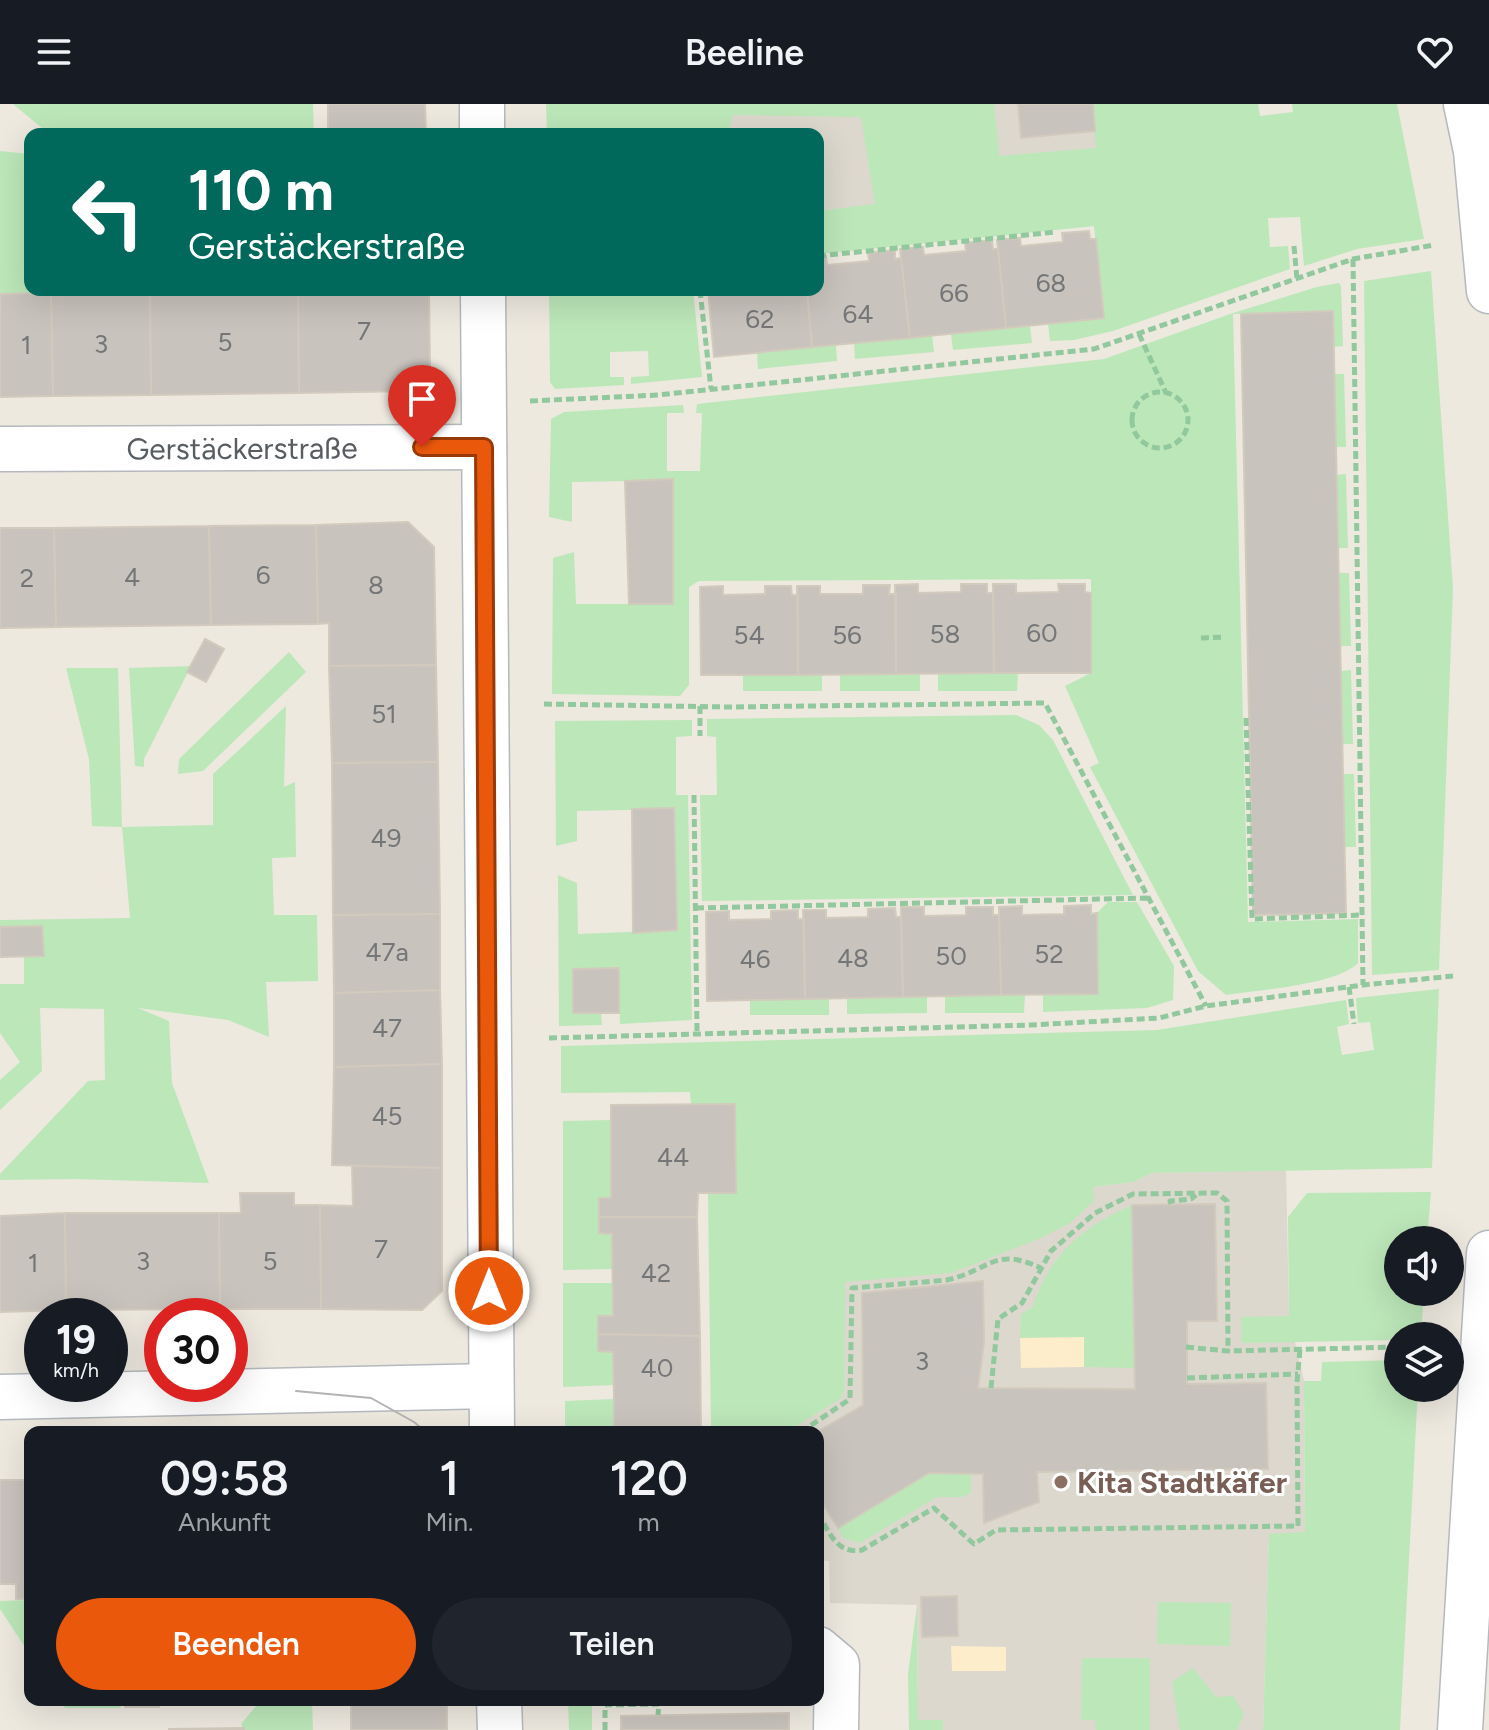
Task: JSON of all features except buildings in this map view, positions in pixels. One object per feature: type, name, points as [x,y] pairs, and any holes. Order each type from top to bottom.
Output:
[{"type":"street","points":[[482,104],[482,128]]},
{"type":"street","points":[[1466,104],[1476,151],[1489,291]]},
{"type":"street","points":[[483,296],[492,1426]]},
{"type":"street","name":"Gerstäckerstraße","points":[[0,449],[484,447]]},
{"type":"street","points":[[1460,1730],[1489,1253]]},
{"type":"street","points":[[0,1397],[491,1386]]},
{"type":"street","points":[[824,1654],[837,1665],[836,1730]]},
{"type":"street","points":[[499,1706],[500,1730]]},
{"type":"path","points":[[824,255],[1056,232]]},
{"type":"path","points":[[484,404],[658,395],[1094,349],[1353,259],[1434,245]]},
{"type":"path","points":[[1294,246],[1297,279]]},
{"type":"path","points":[[1353,259],[1363,985]]},
{"type":"path","points":[[701,296],[711,389]]},
{"type":"path","points":[[1139,334],[1166,393],[1182,402],[1189,419],[1177,443],[1169,448],[1151,447],[1142,442],[1132,427],[1134,408],[1148,395],[1166,393]]},
{"type":"path","points":[[1201,638],[1225,637]]},
{"type":"path","points":[[544,704],[1045,703],[1206,1006]]},
{"type":"path","points":[[700,706],[700,736]]},
{"type":"path","points":[[1246,718],[1252,919],[1362,915]]},
{"type":"path","points":[[694,795],[697,1032]]},
{"type":"path","points":[[696,908],[1149,898]]},
{"type":"path","points":[[549,1038],[1145,1019],[1206,1006],[1453,976]]},
{"type":"path","points":[[1349,987],[1354,1024]]},
{"type":"path","points":[[1171,1204],[1170,1201],[1191,1199],[1197,1193]]},
{"type":"path","points":[[991,1388],[998,1319],[1022,1303],[1051,1251],[1095,1213],[1133,1194],[1217,1193],[1227,1201],[1228,1351]]},
{"type":"path","points":[[810,1426],[850,1399],[852,1288],[947,1280],[1003,1258],[1021,1259],[1041,1268]]},
{"type":"path","points":[[1186,1347],[1228,1351],[1384,1347]]},
{"type":"path","points":[[824,1523],[840,1548],[851,1552],[862,1550],[934,1508],[974,1544],[996,1530],[1298,1526],[1300,1349]]},
{"type":"path","points":[[1187,1378],[1298,1374]]},
{"type":"path","points":[[605,1706],[605,1730]]},
{"type":"path","points":[[658,1715],[659,1706]]},
{"type":"shaded area","points":[[624,104],[1258,104],[1265,162],[824,210],[824,128],[627,128]]},
{"type":"shaded area","name":"Kita Stadtkäfer","points":[[1286,1169],[1289,1316],[1304,1381],[1305,1533],[1269,1535],[1263,1730],[943,1730],[942,1720],[918,1720],[917,1605],[830,1603],[829,1561],[824,1561],[824,1426],[770,1426],[815,1277],[1070,1190],[1133,1182],[1152,1173]]},
{"type":"green space","points":[[13,104],[313,104],[314,128],[42,128]]},
{"type":"green space","points":[[546,104],[994,104],[999,156],[1096,148],[1093,104],[1258,104],[1260,116],[1293,112],[1292,104],[1397,104],[1424,239],[1357,249],[1304,266],[1300,217],[1268,218],[1270,247],[1288,246],[1290,269],[1113,331],[1074,340],[1050,341],[1048,324],[1104,318],[1094,226],[824,253],[824,210],[875,204],[861,117],[733,115],[730,128],[547,128]]},
{"type":"green space","points":[[0,151],[24,153],[24,294],[0,294]]},
{"type":"green space","points":[[1431,271],[1453,589],[1439,970],[1372,975],[1364,281]]},
{"type":"green space","points":[[1339,283],[1343,346],[1333,347],[1332,311],[1233,314],[1248,922],[1358,919],[1358,963],[1348,970],[1315,981],[1226,995],[1198,971],[1090,767],[1099,763],[1065,686],[1091,673],[1091,579],[699,581],[689,587],[689,685],[680,696],[552,694],[553,558],[574,552],[576,604],[673,604],[632,481],[572,482],[572,522],[549,517],[551,419],[564,412],[683,405],[684,413],[667,413],[667,471],[700,471],[702,413],[696,413],[697,404],[1104,359],[1233,313]]},
{"type":"green space","points":[[549,296],[694,296],[702,377],[631,384],[631,377],[649,376],[648,351],[610,352],[610,377],[624,377],[624,385],[555,389],[550,382]]},
{"type":"green space","points":[[1030,326],[1032,343],[953,350],[951,334]]},
{"type":"green space","points":[[932,335],[934,352],[855,359],[854,343]]},
{"type":"green space","points":[[836,345],[837,361],[758,369],[757,353]]},
{"type":"green space","points":[[1333,374],[1344,374],[1346,447],[1336,447]]},
{"type":"green space","points":[[1346,474],[1348,548],[1338,548],[1336,475]]},
{"type":"green space","points":[[1339,573],[1349,573],[1351,646],[1340,646]]},
{"type":"green space","points":[[289,652],[306,672],[203,771],[178,774],[179,759]]},
{"type":"green space","points":[[191,666],[144,759],[144,767],[135,766],[129,668]]},
{"type":"green space","points":[[66,668],[118,668],[122,827],[92,826],[89,759]]},
{"type":"green space","points":[[1351,670],[1353,744],[1342,744],[1341,671]]},
{"type":"green space","points":[[1018,673],[1017,691],[938,691],[938,674]]},
{"type":"green space","points":[[840,674],[920,674],[920,691],[840,691]]},
{"type":"green space","points":[[743,675],[822,675],[822,691],[743,691]]},
{"type":"green space","points":[[286,706],[284,787],[295,782],[296,857],[272,858],[274,915],[317,915],[318,981],[266,982],[269,1037],[228,1020],[138,1008],[169,1021],[172,1083],[209,1183],[0,1180],[0,1174],[88,1081],[105,1080],[104,1009],[40,1008],[42,1071],[0,1110],[0,1080],[20,1062],[0,1033],[0,984],[24,984],[24,956],[44,955],[42,926],[0,927],[0,920],[130,918],[122,827],[213,825],[213,774]]},
{"type":"green space","points":[[1016,715],[1039,725],[1053,740],[1133,895],[702,901],[700,795],[717,795],[716,737],[707,736],[707,719]]},
{"type":"green space","points":[[692,720],[692,736],[676,737],[676,795],[688,795],[692,1020],[620,1024],[619,968],[573,969],[573,1013],[601,1013],[602,1025],[559,1026],[558,875],[577,883],[578,934],[677,930],[674,809],[577,811],[577,841],[556,846],[555,721]]},
{"type":"green space","points":[[1343,774],[1354,774],[1356,847],[1345,847]]},
{"type":"green space","points":[[1108,902],[1137,902],[1174,966],[1173,1000],[1147,1008],[1043,1012],[1043,995],[1098,993],[1097,913]]},
{"type":"green space","points":[[1439,989],[1432,1168],[1152,1173],[1133,1182],[1093,1187],[1094,1201],[1070,1223],[1041,1238],[951,1273],[845,1282],[844,1391],[840,1399],[797,1426],[711,1426],[708,1193],[736,1193],[735,1104],[691,1104],[690,1092],[561,1093],[561,1046],[1157,1030],[1346,1000],[1349,1024],[1337,1027],[1342,1055],[1374,1050],[1370,1022],[1358,1023],[1356,998]]},
{"type":"green space","points":[[1025,995],[1024,1013],[945,1013],[945,996]]},
{"type":"green space","points":[[927,996],[927,1013],[847,1014],[847,998]]},
{"type":"green space","points":[[829,998],[829,1015],[750,1015],[750,1000]]},
{"type":"green space","points":[[611,1120],[611,1198],[599,1199],[599,1233],[612,1234],[613,1269],[563,1270],[563,1121]]},
{"type":"green space","points":[[1431,1192],[1428,1226],[1384,1226],[1384,1306],[1423,1306],[1422,1322],[1384,1322],[1384,1340],[1242,1343],[1241,1317],[1289,1316],[1288,1217],[1307,1193]]},
{"type":"green space","points":[[1132,1205],[1134,1368],[1084,1367],[1083,1337],[1020,1338],[1021,1314],[1033,1307],[1058,1257],[1083,1233]]},
{"type":"green space","points":[[563,1283],[613,1283],[613,1316],[598,1316],[598,1351],[613,1352],[614,1385],[563,1387]]},
{"type":"green space","points":[[1384,1360],[1384,1402],[1417,1402],[1400,1730],[1263,1730],[1269,1534],[1305,1532],[1304,1381],[1321,1381],[1322,1362]]},
{"type":"green space","points":[[614,1399],[614,1426],[565,1426],[565,1401]]},
{"type":"green space","points":[[929,1473],[971,1473],[971,1493],[962,1497],[937,1497],[860,1543],[843,1538],[838,1528]]},
{"type":"green space","points":[[24,1600],[24,1646],[0,1609],[0,1601]]},
{"type":"green space","points":[[1158,1602],[1231,1603],[1230,1646],[1157,1644]]},
{"type":"green space","points":[[917,1605],[918,1720],[943,1720],[943,1730],[909,1730],[908,1674]]},
{"type":"green space","points":[[1082,1658],[1150,1658],[1150,1730],[1096,1730],[1095,1720],[1081,1720]]},
{"type":"green space","points":[[1193,1668],[1216,1697],[1233,1696],[1244,1714],[1237,1730],[1180,1730],[1172,1682]]},
{"type":"green space","points":[[64,1706],[121,1708],[65,1708]]},
{"type":"green space","points":[[256,1706],[312,1706],[313,1730],[244,1730],[241,1724]]},
{"type":"green space","points":[[568,1706],[592,1706],[592,1730],[569,1730]]},
{"type":"sand","points":[[1084,1337],[1084,1367],[1021,1368],[1020,1338]]},
{"type":"sand","points":[[951,1646],[1006,1647],[1006,1671],[952,1671]]},
{"type":"tram line","points":[[296,1391],[371,1398],[419,1426]]},
{"type":"place","name":"Kita Stadtkäfer","points":[[1061,1482]]},
{"type":"route","points":[[422,447],[484,447],[489,1291]]}]
